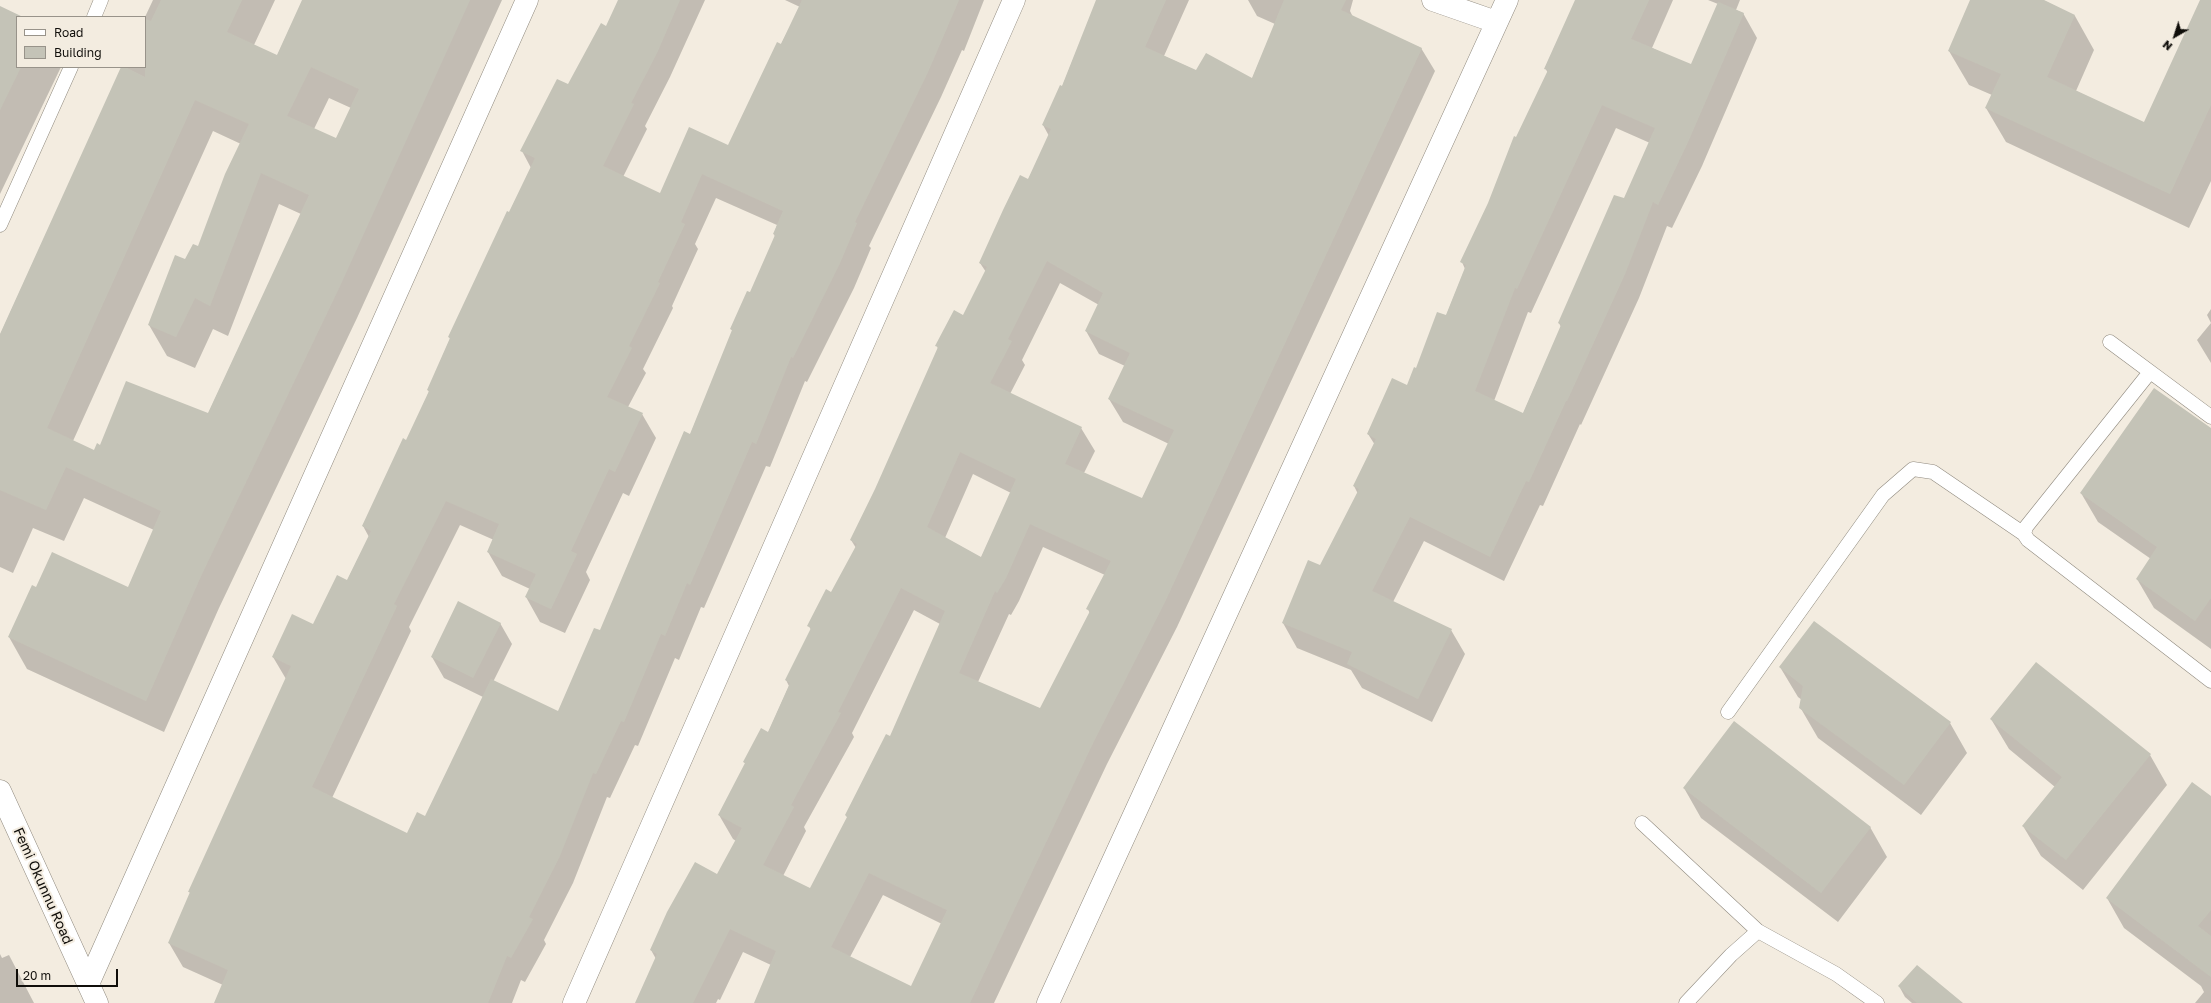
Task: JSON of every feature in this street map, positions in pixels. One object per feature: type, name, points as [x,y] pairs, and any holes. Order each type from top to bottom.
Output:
[{"type":"street","points":[[88,984],[527,0]]},
{"type":"street","points":[[574,1003],[1014,0]]},
{"type":"street","points":[[1433,0],[1496,22]]},
{"type":"street","points":[[1048,1003],[1506,0]]},
{"type":"street","name":"Femi Okunnu Road","points":[[0,791],[97,1003]]},
{"type":"lane","points":[[94,16],[101,0]]},
{"type":"lane","points":[[0,225],[71,68]]},
{"type":"lane","points":[[2110,342],[2211,417]]},
{"type":"lane","points":[[2024,534],[2026,527],[2150,372]]},
{"type":"lane","points":[[1728,712],[1883,495],[1914,469],[1933,472],[2024,534],[2028,540],[2211,681]]},
{"type":"lane","points":[[1642,822],[1758,931],[1836,974],[1877,1003]]},
{"type":"lane","points":[[1686,1003],[1731,955],[1758,931]]},
{"type":"building","points":[[161,0],[242,0],[227,32],[277,55],[302,0],[470,0],[340,286],[201,576],[146,701],[8,637],[32,585],[36,587],[52,552],[128,587],[161,511],[66,467],[46,510],[0,490],[0,334],[121,68],[127,68],[145,77],[146,19],[151,21]],"holes":[[[311,67],[359,89],[336,138],[287,116]],[[195,100],[249,124],[225,174],[198,246],[193,244],[185,259],[175,255],[148,325],[176,337],[195,298],[210,306],[261,173],[309,195],[208,413],[126,381],[100,445],[97,443],[94,450],[47,428]]]},
{"type":"building","points":[[618,0],[680,0],[657,53],[631,103],[634,104],[603,166],[660,193],[689,127],[728,145],[777,42],[781,44],[802,0],[959,0],[928,72],[855,222],[857,223],[840,263],[793,358],[791,357],[756,444],[752,442],[690,585],[687,583],[665,636],[661,634],[624,722],[621,721],[596,774],[593,773],[559,858],[529,917],[533,919],[511,958],[507,956],[488,1003],[214,1003],[228,970],[168,943],[190,892],[188,892],[291,666],[272,657],[292,614],[313,624],[337,575],[347,580],[371,531],[362,526],[403,438],[406,440],[429,391],[427,390],[450,338],[448,337],[507,211],[509,212],[535,158],[520,151],[557,79],[568,84],[601,23],[606,26]],"holes":[[[702,174],[783,211],[773,234],[775,235],[750,292],[747,291],[730,329],[732,330],[690,434],[684,431],[600,630],[594,628],[558,711],[491,679],[425,816],[417,812],[407,833],[312,787],[397,606],[394,604],[446,501],[499,524],[487,552],[536,574],[525,597],[551,609],[577,554],[571,551],[609,469],[615,472],[643,413],[607,397],[632,348],[629,346],[660,283],[658,282],[685,224],[681,222]]]},
{"type":"building","points":[[1096,0],[1166,0],[1145,47],[1196,70],[1206,53],[1252,78],[1284,0],[1346,0],[1341,10],[1422,48],[1164,604],[1094,741],[970,1003],[754,1003],[776,951],[730,929],[693,1003],[635,1003],[657,954],[650,950],[667,912],[695,862],[717,874],[742,828],[718,815],[761,728],[768,732],[790,683],[785,680],[811,628],[807,626],[826,589],[831,592],[857,544],[850,540],[875,489],[938,347],[935,346],[954,310],[963,315],[987,267],[979,263],[1020,175],[1028,179],[1051,129],[1042,125],[1060,85],[1062,86]],"holes":[[[1047,261],[1103,293],[1085,331],[1130,353],[1108,399],[1174,430],[1142,498],[1065,464],[1082,427],[990,383],[1012,341],[1008,339]],[[960,452],[1016,479],[981,557],[927,527]],[[1030,524],[1111,561],[1086,609],[1090,611],[1040,708],[959,673],[995,591],[997,593],[1006,578]],[[901,588],[945,611],[890,736],[886,734],[845,815],[847,817],[810,888],[763,865],[794,807],[791,805],[841,713],[838,712]],[[869,873],[947,910],[911,986],[831,947]]]},
{"type":"building","points":[[1575,0],[1649,0],[1631,39],[1691,64],[1718,2],[1744,13],[1688,142],[1658,205],[1653,202],[1625,274],[1567,401],[1529,482],[1526,481],[1490,557],[1410,517],[1372,591],[1452,629],[1418,699],[1347,664],[1352,652],[1282,623],[1308,560],[1320,565],[1359,489],[1353,486],[1376,439],[1367,434],[1392,378],[1407,385],[1414,367],[1416,368],[1437,312],[1446,315],[1466,265],[1460,262],[1488,203],[1514,136],[1516,137],[1548,70],[1544,69]],"holes":[[[1602,105],[1655,128],[1624,198],[1614,195],[1558,323],[1561,325],[1523,413],[1475,391],[1515,288],[1517,289]]]},
{"type":"building","points":[[1970,0],[2044,0],[2075,15],[2047,77],[2144,122],[2200,0],[2211,0],[2211,105],[2170,194],[1985,108],[2001,74],[1948,51]]},
{"type":"building","points":[[0,6],[21,16],[16,16],[16,68],[21,68],[0,110]]},
{"type":"building","points":[[2154,388],[2211,428],[2211,598],[2195,621],[2136,579],[2157,547],[2080,493]]},
{"type":"building","points":[[458,601],[501,623],[473,678],[431,657]]},
{"type":"building","points":[[1814,621],[1951,722],[1904,785],[1799,708],[1803,686],[1779,667]]},
{"type":"building","points":[[2036,662],[2151,754],[2066,860],[2022,826],[2062,777],[1990,719]]},
{"type":"building","points":[[1734,721],[1871,827],[1821,893],[1683,788]]},
{"type":"building","points":[[2192,782],[2211,796],[2211,910],[2198,926],[2211,936],[2211,977],[2106,898]]},
{"type":"building","points":[[1917,965],[1963,1003],[1917,1003],[1898,986]]}]
